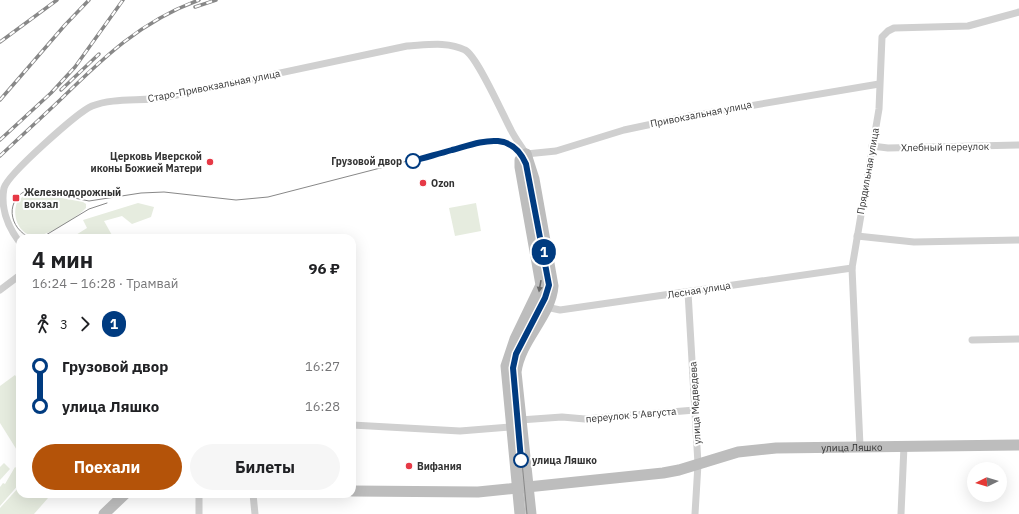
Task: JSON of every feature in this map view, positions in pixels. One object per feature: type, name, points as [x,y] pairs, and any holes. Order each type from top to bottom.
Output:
[{"type":"street","name":"Прядильная улица","points":[[860,446],[852,268],[879,109],[882,37],[894,28],[968,26],[1019,12]]},
{"type":"street","name":"Старо-Привокзальная улица","points":[[16,238],[10,230],[4,214],[2,194],[7,180],[76,116],[91,107],[106,102],[165,97],[407,46],[445,45],[456,46],[468,51],[476,63],[512,132],[526,154]]},
{"type":"street","name":"Привокзальная улица","points":[[526,154],[556,151],[624,130],[704,113],[879,84]]},
{"type":"street","name":"Хлебный переулок","points":[[872,146],[888,148],[1019,145]]},
{"type":"street","points":[[520,514],[522,489],[520,420],[516,382],[517,366],[527,341],[546,307],[552,292],[552,278],[534,179],[526,154],[520,160],[520,167],[541,285],[515,339],[508,360],[506,381],[510,427],[522,489],[531,514]]},
{"type":"street","points":[[857,236],[914,242],[1019,240]]},
{"type":"street","name":"Лесная улица","points":[[546,307],[560,310],[852,268]]},
{"type":"street","points":[[0,290],[16,278]]},
{"type":"street","name":"улица Медведева","points":[[688,292],[698,464],[695,514]]},
{"type":"street","points":[[972,340],[1019,339]]},
{"type":"street","name":"переулок 5 Августа","points":[[520,420],[562,417],[585,419],[695,410]]},
{"type":"street","points":[[356,425],[460,430],[510,427]]},
{"type":"street","name":"улица Ляшко","points":[[356,491],[450,494],[522,489],[663,473],[738,452],[757,450],[860,446],[1019,445]]},
{"type":"street","points":[[901,514],[904,446]]},
{"type":"street","points":[[104,514],[121,498]]},
{"type":"street","points":[[199,498],[199,514]]},
{"type":"street","points":[[253,498],[255,514]]},
{"type":"shaded area","points":[[30,192],[83,202],[86,204],[86,208],[72,220],[46,234],[27,234],[22,230],[16,219],[15,213],[18,200]]},
{"type":"shaded area","points":[[138,203],[154,207],[151,217],[132,224],[122,216],[104,221],[111,234],[77,234],[87,228],[83,220]]},
{"type":"shaded area","points":[[476,203],[481,231],[455,236],[449,208]]},
{"type":"shaded area","points":[[15,375],[16,449],[0,423],[0,386]]},
{"type":"shaded area","points":[[4,463],[10,469],[0,480],[0,467]]},
{"type":"shaded area","points":[[15,467],[16,488],[0,506],[0,487],[3,483],[5,484]]},
{"type":"shaded area","points":[[16,490],[16,498],[48,498],[34,514],[0,514],[0,508]]},
{"type":"tram line","name":"1","points":[[413,161],[490,140],[505,142],[511,145],[518,149],[524,158],[529,172],[549,278],[549,288],[516,354],[513,368],[521,460]]},
{"type":"tram line","points":[[23,234],[17,228],[14,221],[12,214],[13,206],[16,199],[22,193],[30,189],[89,201],[141,193],[164,192],[236,200],[268,197],[485,141],[499,141],[512,145],[519,151],[529,174],[549,278],[548,292],[523,340],[513,368],[527,514]]},
{"type":"tram line","points":[[48,234],[89,209],[107,203]]},
{"type":"railway","points":[[0,42],[57,0]]},
{"type":"railway","points":[[0,100],[65,25],[89,0]]},
{"type":"railway","points":[[0,140],[51,93],[75,67],[123,0]]},
{"type":"railway","points":[[0,156],[108,55],[124,42],[159,19],[199,0]]},
{"type":"railway","points":[[195,7],[216,0]]},
{"type":"railway","points":[[61,90],[99,54]]},
{"type":"place","name":"Грузовой двор","points":[[413,161]]},
{"type":"place","name":"Церковь Иверской иконы Божией Матери","points":[[210,162]]},
{"type":"place","name":"Ozon","points":[[423,183]]},
{"type":"place","name":"Железнодорожный вокзал","points":[[16,198]]},
{"type":"place","name":"улица Ляшко","points":[[521,460]]},
{"type":"place","name":"Вифания","points":[[409,466]]}]
